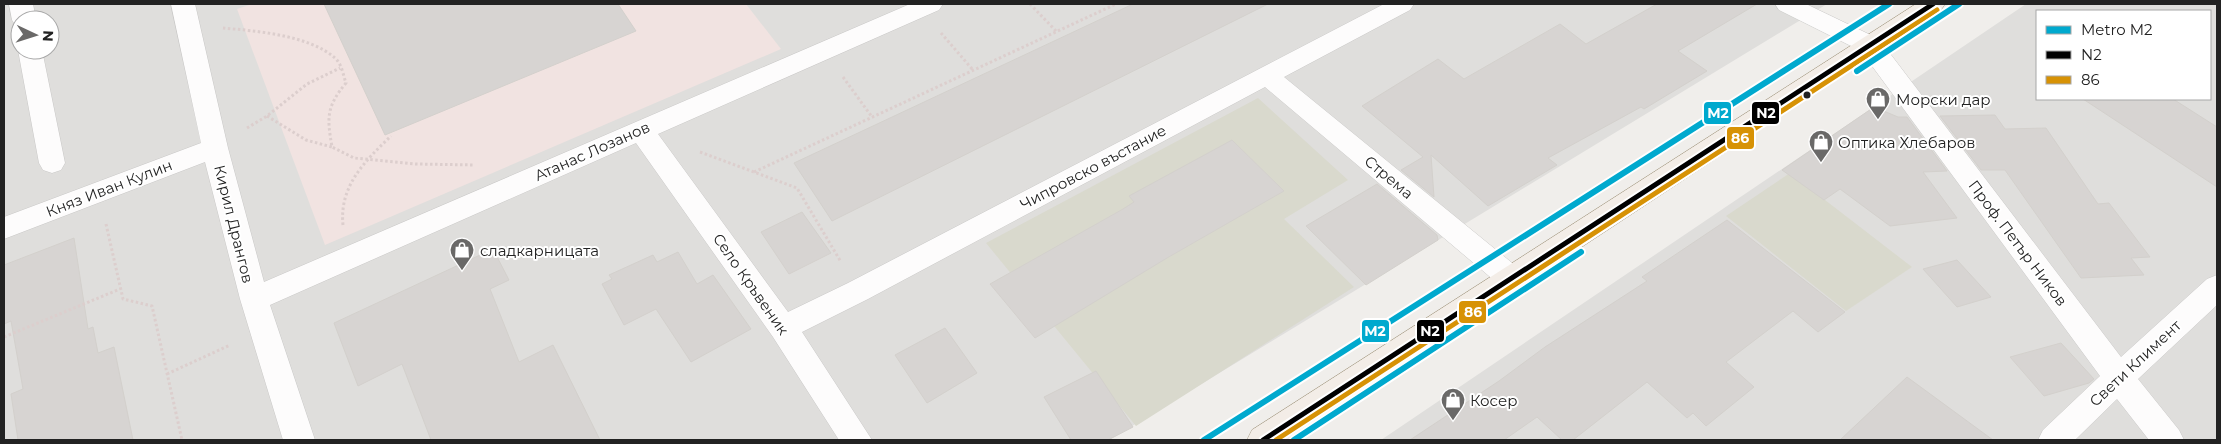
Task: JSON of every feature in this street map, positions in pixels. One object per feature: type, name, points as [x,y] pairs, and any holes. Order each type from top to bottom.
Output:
[{"type":"main road","points":[[1263,440],[1933,4]]},
{"type":"street","name":"Чипровско въстание","points":[[783,328],[858,291],[1402,4]]},
{"type":"street","points":[[1787,4],[1870,44]]},
{"type":"street","name":"Атанас Лозанов","points":[[254,299],[925,6]]},
{"type":"street","name":"Кирил Дрангов","points":[[185,15],[215,148],[254,299],[299,440]]},
{"type":"street","name":"Проф. Петър Ников","points":[[1870,44],[2119,378],[2168,440]]},
{"type":"street","points":[[32,60],[52,163]]},
{"type":"street","name":"Стрема","points":[[1267,76],[1512,279]]},
{"type":"street","name":"Село Кръвеник","points":[[641,130],[783,328],[856,440]]},
{"type":"street","name":"Княз Иван Кулин","points":[[4,228],[215,148]]},
{"type":"street","name":"Свети Климент","points":[[2054,440],[2217,287]]},
{"type":"path","points":[[1030,4],[1056,32]]},
{"type":"path","points":[[754,172],[1116,4]]},
{"type":"path","points":[[925,6],[973,70]]},
{"type":"path","points":[[185,15],[233,29],[278,36],[311,45],[336,59],[346,82],[334,97],[326,116],[332,147]]},
{"type":"path","points":[[823,51],[872,117]]},
{"type":"path","points":[[215,148],[267,116],[307,84],[340,68]]},
{"type":"path","points":[[267,116],[294,134],[318,146],[332,147],[354,158],[416,164],[479,164]]},
{"type":"path","points":[[358,253],[343,226],[340,214],[350,182],[366,159],[391,136]]},
{"type":"path","points":[[698,151],[797,188],[858,291]]},
{"type":"path","points":[[99,192],[123,299],[152,306],[182,440]]},
{"type":"path","points":[[4,337],[120,289]]},
{"type":"path","points":[[167,374],[263,329]]},
{"type":"shaded area","points":[[4,4],[1827,4],[1109,440],[4,440]]},
{"type":"shaded area","points":[[252,4],[746,4],[781,49],[325,245],[237,9]]},
{"type":"shaded area","points":[[2026,4],[2217,4],[2217,440],[1381,440]]},
{"type":"shaded area","points":[[1258,98],[1348,180],[1284,219],[1354,287],[1136,426],[986,243]]},
{"type":"shaded area","points":[[1790,173],[1912,267],[1846,311],[1726,216]]},
{"type":"building","points":[[324,4],[618,4],[636,31],[385,135]]},
{"type":"building","points":[[1133,4],[1268,4],[832,221],[794,163]]},
{"type":"building","points":[[1657,4],[1757,4],[1678,51],[1707,71],[1644,109],[1641,107],[1548,158],[1557,165],[1488,206],[1431,155],[1434,197],[1401,170],[1423,157],[1362,106],[1438,59],[1464,79],[1560,24],[1586,44]]},
{"type":"building","points":[[2085,100],[2175,100],[2217,127],[2217,187]]},
{"type":"building","points":[[1874,107],[1898,117],[1907,117],[1947,171],[1923,172],[1957,218],[1890,226],[1840,189],[1824,200],[1782,170]]},
{"type":"building","points":[[1995,115],[2005,129],[2046,128],[2098,204],[2109,203],[2150,257],[2131,258],[2144,275],[2081,278],[2005,170],[1981,170],[1940,116]]},
{"type":"building","points":[[1232,140],[1284,191],[1167,258],[1035,338],[990,284],[1134,202],[1129,196]]},
{"type":"building","points":[[1377,184],[1437,235],[1438,240],[1366,285],[1306,226]]},
{"type":"building","points":[[802,212],[831,253],[789,274],[761,232]]},
{"type":"building","points":[[1727,220],[1845,312],[1818,332],[1793,311],[1726,362],[1754,387],[1706,426],[1693,413],[1687,418],[1647,382],[1573,440],[1562,440],[1537,417],[1504,440],[1410,440],[1499,381],[1545,347],[1647,281],[1642,277]]},
{"type":"building","points":[[74,238],[88,329],[93,327],[98,353],[114,347],[133,440],[18,440],[11,394],[23,389],[11,321],[4,324],[4,265]]},
{"type":"building","points":[[493,249],[509,280],[490,289],[519,362],[553,345],[600,440],[431,440],[402,364],[358,386],[334,323]]},
{"type":"building","points":[[678,252],[697,284],[713,275],[751,329],[691,362],[656,309],[624,325],[602,284],[612,279],[609,275],[653,255],[657,262]]},
{"type":"building","points":[[1957,260],[1991,297],[1957,307],[1923,269]]},
{"type":"building","points":[[945,328],[977,373],[927,403],[895,355]]},
{"type":"building","points":[[2061,343],[2094,379],[2089,383],[2044,396],[2010,357]]},
{"type":"building","points":[[1096,371],[1133,427],[1108,440],[1071,440],[1044,397]]},
{"type":"building","points":[[1907,377],[1993,440],[1840,440]]},
{"type":"metro line","name":"M2","points":[[1204,440],[1889,4]]},
{"type":"metro line","name":"M2","points":[[1857,71],[1959,4]]},
{"type":"metro line","name":"M2","points":[[1294,440],[1581,252]]},
{"type":"transit line","name":"N2","points":[[1263,440],[1933,4]]},
{"type":"transit line","name":"86","points":[[1276,440],[1937,10]]},
{"type":"place","name":"Морски дар","points":[[1878,120]]},
{"type":"place","name":"Оптика Хлебаров","points":[[1821,163]]},
{"type":"place","name":"сладкарницата","points":[[462,271]]},
{"type":"place","name":"Косер","points":[[1453,421]]}]
